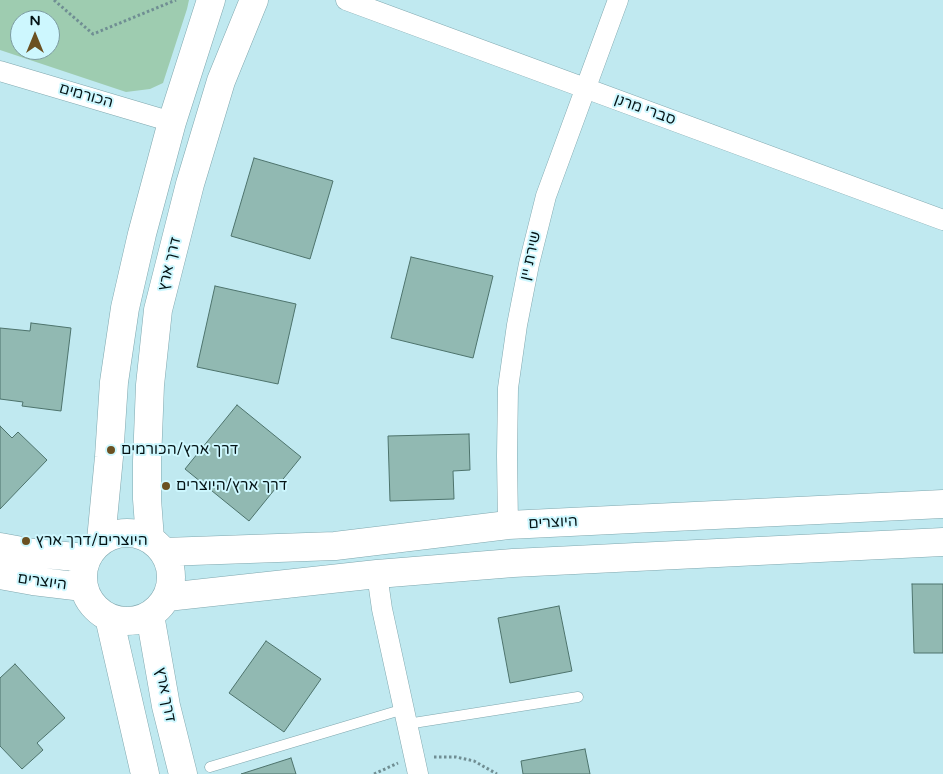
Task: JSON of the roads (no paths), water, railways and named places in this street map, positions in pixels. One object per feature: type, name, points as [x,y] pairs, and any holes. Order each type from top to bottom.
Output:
[{"type":"street","points":[[94,549],[110,457],[114,382],[125,308],[142,234],[172,122],[210,0]]},
{"type":"street","points":[[242,0],[254,0]]},
{"type":"street","name":"דרך ארץ","points":[[157,546],[147,499],[147,460],[150,385],[158,310],[190,184],[221,81],[254,0]]},
{"type":"street","name":"סברי מרנן","points":[[346,0],[943,220]]},
{"type":"street","name":"שירת יין","points":[[508,525],[508,388],[528,264],[546,196],[618,0]]},
{"type":"street","name":"הכורמים","points":[[0,71],[172,122]]},
{"type":"street","name":"היוצרים","points":[[157,546],[335,546],[508,525],[943,504]]},
{"type":"street","points":[[121,533],[141,535],[157,546],[169,563],[171,574],[170,586],[158,606],[140,619],[130,621],[109,618],[100,613],[87,597],[82,577],[83,567],[94,549],[112,535],[121,533]]},
{"type":"street","points":[[158,606],[377,574],[512,563],[943,542]]},
{"type":"street","name":"היוצרים","points":[[0,547],[33,554],[94,549]]},
{"type":"street","points":[[377,574],[382,609],[416,766]]},
{"type":"street","name":"היוצרים","points":[[0,575],[83,587]]},
{"type":"street","name":"דרך ארץ","points":[[158,606],[166,706],[183,774]]},
{"type":"street","points":[[109,618],[145,774]]},
{"type":"lane","points":[[210,767],[405,716],[578,696]]},
{"type":"place","name":"דרך ארץ/הכורמים","points":[[111,450]]},
{"type":"place","name":"דרך ארץ/היוצרים","points":[[166,486]]},
{"type":"place","name":"היוצרים/דרך ארץ","points":[[26,541]]}]
